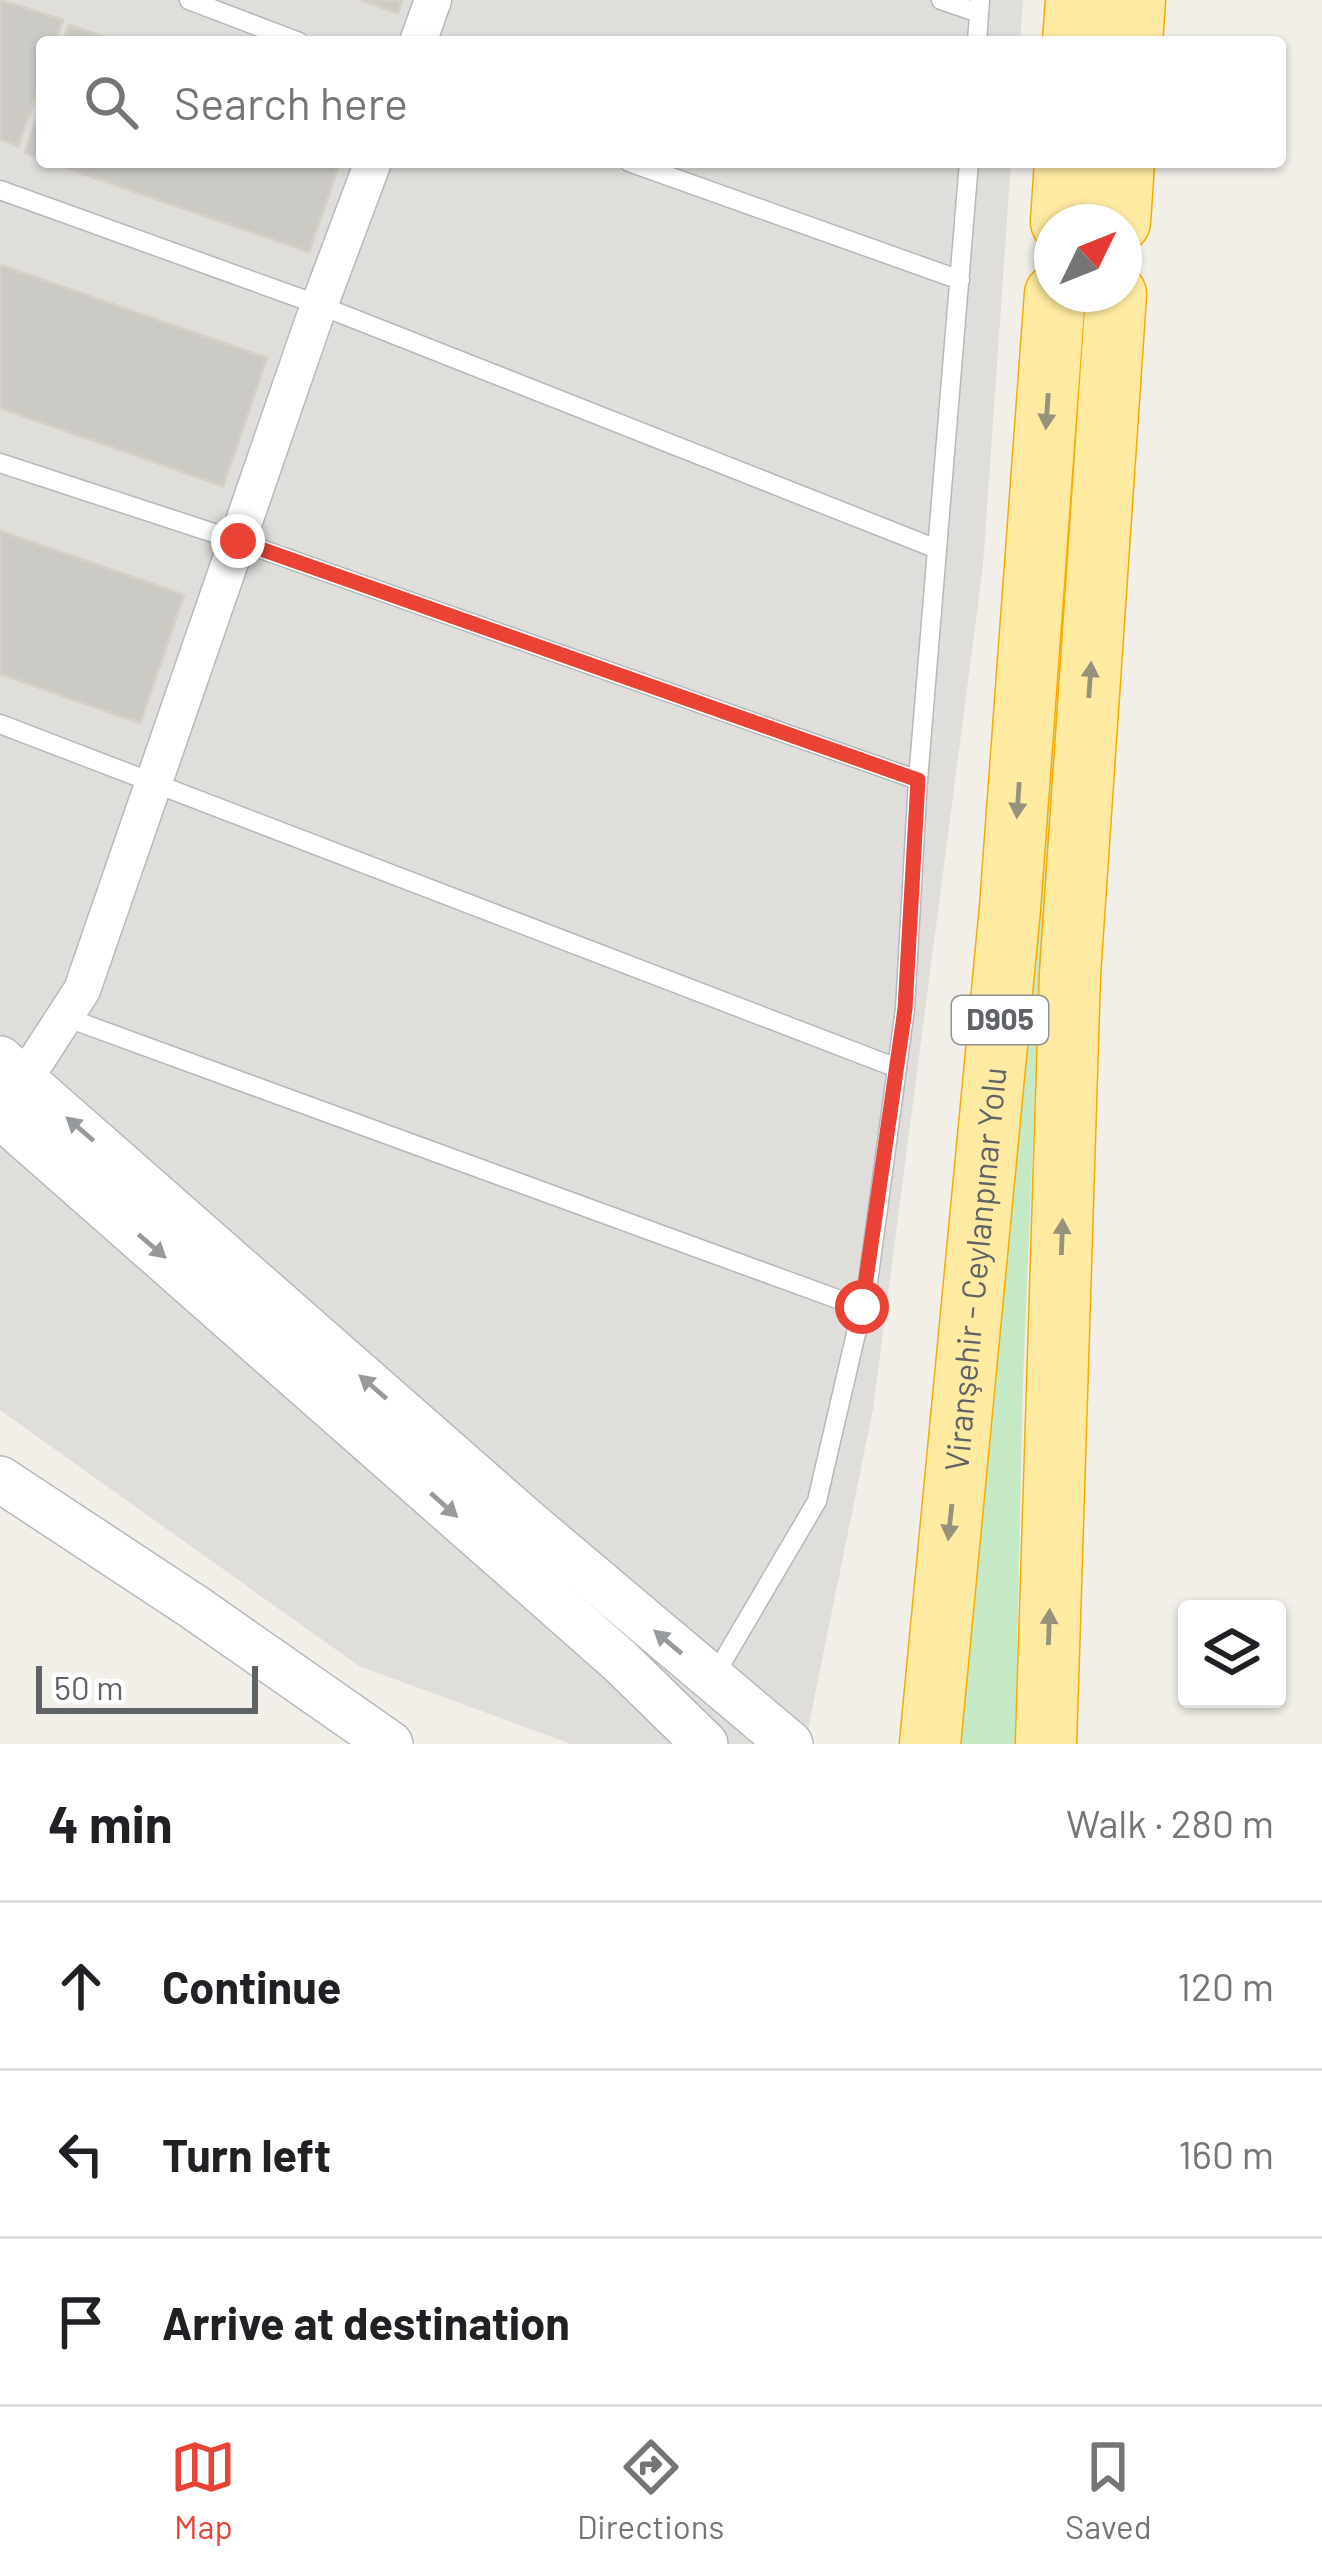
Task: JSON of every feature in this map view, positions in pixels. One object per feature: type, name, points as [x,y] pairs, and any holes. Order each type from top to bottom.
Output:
[{"type":"highway","points":[[1073,36],[1076,0]]},
{"type":"highway","points":[[1132,36],[1135,0]]},
{"type":"highway","points":[[1062,204],[1064,168]]},
{"type":"highway","points":[[1121,204],[1124,168]]},
{"type":"highway","name":"Viranşehir - Ceylanpınar Yolu","points":[[930,1744],[1010,908],[1054,312]]},
{"type":"highway","name":"D905","points":[[1046,1744],[1070,974],[1115,312]]},
{"type":"street","points":[[420,36],[433,0]]},
{"type":"street","points":[[5,1097],[82,990],[371,168]]},
{"type":"street","points":[[5,1097],[526,1521],[790,1744]]},
{"type":"street","points":[[5,1097],[705,1744]]},
{"type":"street","points":[[0,1479],[390,1744]]},
{"type":"lane","points":[[189,0],[283,36]]},
{"type":"lane","points":[[941,0],[980,7]]},
{"type":"lane","points":[[646,168],[960,280]]},
{"type":"lane","points":[[712,1679],[817,1501],[862,1307],[905,1009],[918,780],[969,168]]},
{"type":"lane","points":[[0,190],[320,305],[937,548]]},
{"type":"lane","points":[[0,463],[238,541],[918,780]]},
{"type":"lane","points":[[0,724],[897,1068]]},
{"type":"lane","points":[[65,1017],[862,1307]]},
{"type":"shaded area","points":[[0,0],[1023,0],[1020,36],[36,36],[36,168],[1011,168],[983,566],[873,1409],[805,1744],[571,1744],[359,1666],[0,1410]]},
{"type":"green space","points":[[1067,312],[1088,312],[1042,924],[1023,1381],[1015,1744],[944,1744]]},
{"type":"building","points":[[0,0],[63,20],[57,36],[36,36],[36,96],[18,146],[0,139]]},
{"type":"building","points":[[361,0],[402,0],[398,13]]},
{"type":"building","points":[[69,25],[101,36],[65,36]]},
{"type":"building","points":[[36,121],[36,157],[25,153]]},
{"type":"building","points":[[66,168],[338,168],[309,252]]},
{"type":"building","points":[[0,265],[267,358],[223,486],[0,408]]},
{"type":"building","points":[[0,531],[184,595],[140,723],[0,674]]},
{"type":"route","points":[[238,541],[918,780],[905,1009],[862,1307]]}]
